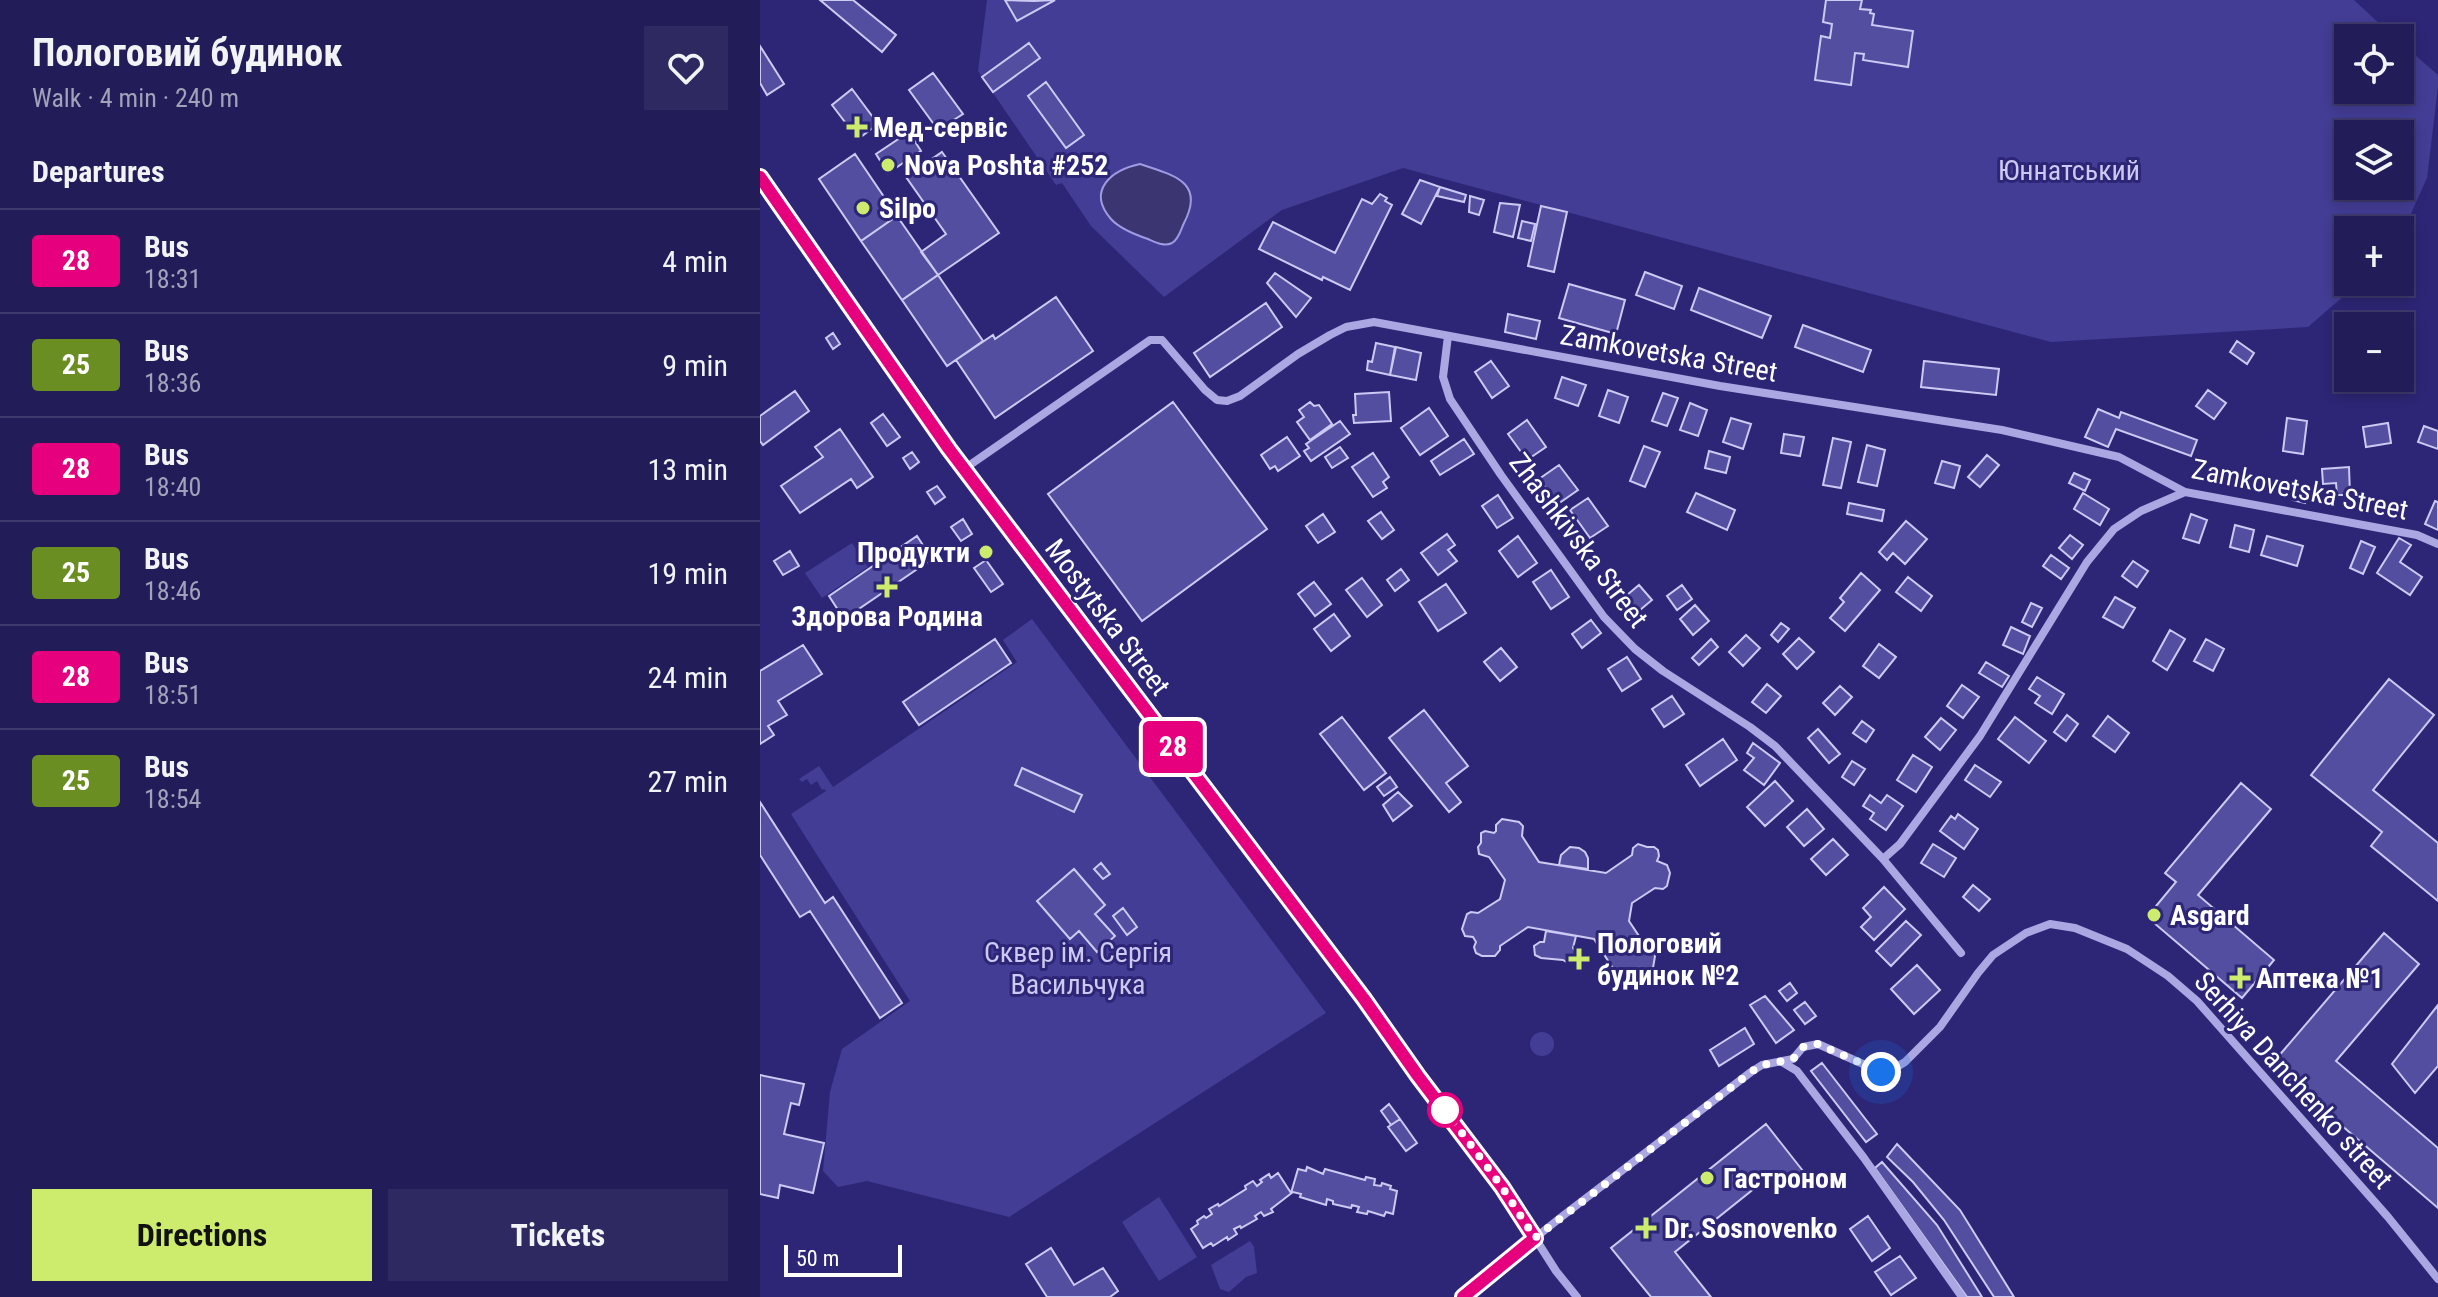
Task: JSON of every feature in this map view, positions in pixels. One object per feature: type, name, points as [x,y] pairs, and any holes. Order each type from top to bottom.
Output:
[{"type":"street","name":"Mostytska Street","points":[[760,177],[964,469],[1373,1010],[1418,1076],[1502,1187],[1535,1238]]},
{"type":"street","name":"Zamkovetska Street","points":[[964,469],[1150,340],[1162,340],[1205,390],[1217,400],[1227,401],[1240,396],[1298,354],[1346,327],[1374,322],[1720,386],[2002,430],[2119,457],[2185,492],[2417,535],[2438,544]]},
{"type":"street","name":"Zhashkivska Street","points":[[1448,336],[1443,377],[1450,399],[1604,617],[1635,649],[1663,671],[1775,746],[1883,859],[1961,953]]},
{"type":"street","points":[[1883,859],[1900,844],[1980,736],[2047,624],[2114,529],[2141,511],[2185,492]]},
{"type":"street","name":"Serhiya Danchenko street","points":[[1782,1061],[1793,1059],[1803,1047],[1818,1044],[1874,1070],[1881,1072],[1895,1068],[1940,1027],[1993,955],[2026,933],[2050,924],[2075,928],[2127,949],[2168,976],[2197,1001],[2388,1217],[2438,1279]]},
{"type":"street","points":[[1463,1297],[1751,1072],[1762,1065],[1782,1061],[1797,1071],[1962,1297]]},
{"type":"street","points":[[1535,1238],[1577,1297]]},
{"type":"green space","name":"Юннатський","points":[[987,0],[2354,0],[2380,24],[2334,24],[2334,104],[2414,104],[2414,54],[2438,75],[2427,178],[2410,216],[2334,216],[2334,296],[2344,296],[2308,327],[2051,342],[1403,168],[1282,210],[1164,297],[1091,226],[1062,183],[1056,185],[978,71]]},
{"type":"green space","points":[[852,543],[868,567],[822,598],[805,573]]},
{"type":"green space","name":"Сквер ім. Сергія Васильчука","points":[[1032,619],[1326,1013],[1009,1217],[867,1181],[838,1187],[823,1171],[830,1092],[842,1049],[910,1001],[791,814],[826,791],[817,781],[811,785],[807,779],[802,782],[799,779],[819,766],[833,787],[1017,662],[1003,640]]},
{"type":"green space","points":[[1542,1032],[1550,1036],[1554,1044],[1550,1052],[1542,1056],[1534,1052],[1530,1044],[1534,1036]]},
{"type":"green space","points":[[1159,1197],[1197,1257],[1159,1281],[1122,1222]]},
{"type":"green space","points":[[1250,1241],[1254,1247],[1257,1273],[1246,1277],[1229,1292],[1220,1289],[1211,1265]]},
{"type":"shaded area","points":[[1140,164],[1174,176],[1188,189],[1190,209],[1172,243],[1160,244],[1128,231],[1115,223],[1104,209],[1101,199],[1106,183],[1120,171]]},
{"type":"building","points":[[820,0],[853,0],[896,35],[882,52]]},
{"type":"building","points":[[1005,0],[1034,1],[1055,0],[1017,21]]},
{"type":"building","points":[[1826,0],[1862,0],[1860,9],[1871,10],[1870,13],[1874,14],[1872,25],[1913,31],[1908,67],[1863,60],[1864,54],[1855,53],[1851,85],[1815,80],[1821,36],[1830,38],[1832,24],[1823,22]]},
{"type":"building","points":[[1029,43],[1040,58],[993,92],[982,77]]},
{"type":"building","points":[[760,46],[784,84],[767,95],[760,83]]},
{"type":"building","points":[[933,73],[963,114],[938,130],[909,90]]},
{"type":"building","points":[[1046,82],[1084,135],[1066,148],[1028,96]]},
{"type":"building","points":[[852,89],[878,124],[858,139],[832,105]]},
{"type":"building","points":[[909,132],[921,151],[888,173],[876,154]]},
{"type":"building","points":[[942,152],[999,233],[938,275],[921,252],[946,234],[906,177]]},
{"type":"building","points":[[855,154],[897,216],[861,241],[819,179]]},
{"type":"building","points":[[1420,180],[1440,187],[1421,224],[1402,214]]},
{"type":"building","points":[[1440,187],[1466,195],[1464,202],[1437,196]]},
{"type":"building","points":[[1380,194],[1392,205],[1350,290],[1259,249],[1273,222],[1335,253],[1362,199],[1372,204]]},
{"type":"building","points":[[1470,196],[1484,200],[1479,215],[1469,212]]},
{"type":"building","points":[[1500,203],[1520,205],[1513,237],[1494,232]]},
{"type":"building","points":[[1541,206],[1567,212],[1554,272],[1528,266]]},
{"type":"building","points":[[897,216],[938,275],[902,300],[861,241]]},
{"type":"building","points":[[1522,221],[1535,224],[1531,241],[1518,238]]},
{"type":"building","points":[[1645,272],[1682,286],[1674,309],[1636,295]]},
{"type":"building","points":[[1275,273],[1311,298],[1296,317],[1267,283]]},
{"type":"building","points":[[938,275],[983,341],[947,366],[902,300]]},
{"type":"building","points":[[1569,284],[1625,300],[1616,334],[1559,318]]},
{"type":"building","points":[[1699,288],[1771,316],[1762,338],[1691,310]]},
{"type":"building","points":[[1056,297],[1093,351],[995,418],[956,360],[993,335],[995,339]]},
{"type":"building","points":[[1266,303],[1282,327],[1210,377],[1194,353]]},
{"type":"building","points":[[1508,314],[1540,321],[1536,339],[1505,332]]},
{"type":"building","points":[[1803,325],[1871,350],[1863,372],[1795,347]]},
{"type":"building","points":[[833,333],[840,344],[833,349],[826,338]]},
{"type":"building","points":[[2237,341],[2254,353],[2247,364],[2230,352]]},
{"type":"building","points":[[1376,343],[1395,347],[1390,375],[1367,370]]},
{"type":"building","points":[[1396,347],[1421,353],[1416,380],[1390,375]]},
{"type":"building","points":[[1491,361],[1509,386],[1492,398],[1475,372]]},
{"type":"building","points":[[1924,361],[1999,369],[1996,395],[1921,387]]},
{"type":"building","points":[[1562,377],[1586,385],[1578,406],[1555,398]]},
{"type":"building","points":[[1608,390],[1628,397],[1619,423],[1599,416]]},
{"type":"building","points":[[2208,390],[2226,403],[2214,419],[2196,406]]},
{"type":"building","points":[[795,391],[809,411],[763,445],[760,441],[760,416]]},
{"type":"building","points":[[1389,392],[1391,421],[1354,423],[1355,394]]},
{"type":"building","points":[[1663,393],[1678,398],[1667,426],[1652,421]]},
{"type":"building","points":[[1173,402],[1267,529],[1142,621],[1048,494]]},
{"type":"building","points":[[1310,402],[1314,406],[1319,405],[1332,424],[1310,440],[1297,422],[1304,417],[1299,410]]},
{"type":"building","points":[[1690,403],[1707,410],[1698,436],[1680,430]]},
{"type":"building","points":[[1429,408],[1448,436],[1420,455],[1401,428]]},
{"type":"building","points":[[2098,409],[2119,418],[2121,412],[2197,440],[2191,456],[2116,429],[2108,447],[2085,437]]},
{"type":"building","points":[[883,414],[900,437],[887,446],[871,423]]},
{"type":"building","points":[[1731,418],[1751,424],[1743,449],[1723,442]]},
{"type":"building","points":[[2287,418],[2307,421],[2303,454],[2283,451]]},
{"type":"building","points":[[1527,420],[1546,447],[1527,460],[1508,434]]},
{"type":"building","points":[[1340,421],[1350,434],[1311,461],[1304,451],[1309,448],[1306,444]]},
{"type":"building","points":[[2388,423],[2391,443],[2366,447],[2363,427]]},
{"type":"building","points":[[2424,426],[2438,431],[2438,449],[2418,442]]},
{"type":"building","points":[[840,429],[873,477],[857,488],[851,479],[800,513],[781,486],[823,457],[815,447]]},
{"type":"building","points":[[1784,434],[1804,437],[1800,456],[1781,453]]},
{"type":"building","points":[[1287,437],[1300,456],[1278,471],[1275,466],[1270,469],[1261,455]]},
{"type":"building","points":[[1833,438],[1851,442],[1841,488],[1823,485]]},
{"type":"building","points":[[1464,439],[1474,454],[1440,475],[1431,461]]},
{"type":"building","points":[[1867,445],[1885,450],[1877,486],[1858,482]]},
{"type":"building","points":[[1644,446],[1660,452],[1645,487],[1630,481]]},
{"type":"building","points":[[1340,447],[1348,458],[1332,468],[1325,457]]},
{"type":"building","points":[[1709,451],[1730,457],[1726,473],[1705,468]]},
{"type":"building","points":[[912,452],[919,462],[910,469],[903,458]]},
{"type":"building","points":[[1373,453],[1389,477],[1383,482],[1387,488],[1373,497],[1352,467]]},
{"type":"building","points":[[1987,455],[1999,465],[1980,487],[1968,477]]},
{"type":"building","points":[[1942,461],[1960,466],[1954,488],[1935,483]]},
{"type":"building","points":[[1559,465],[1578,490],[1558,504],[1539,479]]},
{"type":"building","points":[[2349,467],[2350,495],[2337,495],[2336,483],[2323,484],[2322,469]]},
{"type":"building","points":[[2074,473],[2090,480],[2085,491],[2069,483]]},
{"type":"building","points":[[937,486],[945,497],[935,504],[927,492]]},
{"type":"building","points":[[2296,487],[2308,490],[2305,503],[2293,500]]},
{"type":"building","points":[[1696,493],[1735,510],[1727,530],[1687,512]]},
{"type":"building","points":[[2083,493],[2109,509],[2100,525],[2074,509]]},
{"type":"building","points":[[1498,495],[1513,518],[1497,528],[1482,506]]},
{"type":"building","points":[[1588,498],[1608,526],[1590,538],[1570,510]]},
{"type":"building","points":[[2435,501],[2438,502],[2438,530],[2425,524]]},
{"type":"building","points":[[1849,503],[1884,510],[1882,521],[1847,514]]},
{"type":"building","points":[[1381,512],[1394,530],[1382,539],[1368,521]]},
{"type":"building","points":[[1323,514],[1335,532],[1318,543],[1306,526]]},
{"type":"building","points":[[2191,514],[2207,520],[2199,543],[2183,538]]},
{"type":"building","points":[[963,519],[972,534],[961,541],[951,527]]},
{"type":"building","points":[[1906,521],[1927,539],[1905,564],[1893,553],[1887,560],[1879,552]]},
{"type":"building","points":[[2235,525],[2254,530],[2249,552],[2230,547]]},
{"type":"building","points":[[1447,534],[1455,545],[1448,550],[1457,561],[1438,575],[1421,553]]},
{"type":"building","points":[[2070,535],[2083,545],[2072,559],[2059,548]]},
{"type":"building","points":[[917,536],[932,559],[844,619],[829,596]]},
{"type":"building","points":[[1518,536],[1537,563],[1518,577],[1499,551]]},
{"type":"building","points":[[2267,536],[2303,546],[2297,566],[2261,555]]},
{"type":"building","points":[[2399,538],[2411,545],[2400,562],[2422,577],[2410,595],[2377,573]]},
{"type":"building","points":[[2361,541],[2375,547],[2363,574],[2350,568]]},
{"type":"building","points":[[790,551],[799,566],[783,575],[774,561]]},
{"type":"building","points":[[2051,555],[2069,568],[2061,579],[2043,566]]},
{"type":"building","points":[[986,560],[1003,584],[991,592],[974,568]]},
{"type":"building","points":[[2133,561],[2148,571],[2137,587],[2122,576]]},
{"type":"building","points":[[1401,569],[1409,580],[1395,591],[1387,580]]},
{"type":"building","points":[[1551,570],[1569,597],[1551,609],[1533,582]]},
{"type":"building","points":[[1861,573],[1880,590],[1845,631],[1830,618],[1844,602],[1840,598]]},
{"type":"building","points":[[1908,577],[1932,596],[1921,611],[1896,592]]},
{"type":"building","points":[[1362,578],[1382,605],[1367,617],[1346,590]]},
{"type":"building","points":[[1314,582],[1331,604],[1315,616],[1298,594]]},
{"type":"building","points":[[1446,584],[1466,613],[1438,631],[1419,602]]},
{"type":"building","points":[[1639,585],[1652,600],[1634,615],[1621,600]]},
{"type":"building","points":[[1682,585],[1692,599],[1677,610],[1667,596]]},
{"type":"building","points":[[2115,597],[2135,608],[2123,628],[2103,617]]},
{"type":"building","points":[[2031,603],[2042,608],[2032,627],[2022,622]]},
{"type":"building","points":[[1695,605],[1709,621],[1693,635],[1680,619]]},
{"type":"building","points":[[1334,614],[1350,636],[1331,651],[1314,629]]},
{"type":"building","points":[[1591,620],[1601,633],[1582,648],[1572,634]]},
{"type":"building","points":[[1781,623],[1789,629],[1778,642],[1771,635]]},
{"type":"building","points":[[2011,627],[2030,636],[2023,654],[2003,645]]},
{"type":"building","points":[[2170,630],[2185,639],[2167,670],[2153,661]]},
{"type":"building","points":[[1746,635],[1760,648],[1743,666],[1729,652]]},
{"type":"building","points":[[1799,638],[1814,652],[1797,669],[1783,654]]},
{"type":"building","points":[[995,639],[1011,663],[919,725],[903,702]]},
{"type":"building","points":[[1711,639],[1718,647],[1699,665],[1692,658]]},
{"type":"building","points":[[2206,639],[2224,649],[2213,671],[2194,661]]},
{"type":"building","points":[[1879,644],[1896,657],[1879,678],[1863,666]]},
{"type":"building","points":[[803,645],[822,674],[778,701],[787,715],[768,726],[774,735],[760,744],[760,671]]},
{"type":"building","points":[[1501,648],[1517,667],[1500,681],[1484,662]]},
{"type":"building","points":[[1627,657],[1641,679],[1622,691],[1608,669]]},
{"type":"building","points":[[1986,662],[2009,676],[2002,687],[1979,673]]},
{"type":"building","points":[[2037,677],[2064,694],[2052,714],[2035,703],[2040,696],[2029,689]]},
{"type":"building","points":[[2389,679],[2434,715],[2373,790],[2438,843],[2438,901],[2371,846],[2382,832],[2311,775]]},
{"type":"building","points":[[1767,684],[1781,696],[1766,713],[1752,702]]},
{"type":"building","points":[[1962,685],[1979,697],[1963,718],[1947,706]]},
{"type":"building","points":[[1840,686],[1852,697],[1835,715],[1823,703]]},
{"type":"building","points":[[1672,696],[1684,714],[1664,727],[1652,709]]},
{"type":"building","points":[[1424,710],[1468,766],[1446,783],[1461,802],[1449,812],[1389,738]]},
{"type":"building","points":[[2067,715],[2078,724],[2066,741],[2054,732]]},
{"type":"building","points":[[2108,716],[2129,733],[2115,752],[2093,736]]},
{"type":"building","points":[[1342,717],[1386,773],[1364,790],[1320,734]]},
{"type":"building","points":[[2015,717],[2046,741],[2029,763],[1998,739]]},
{"type":"building","points":[[1941,718],[1956,730],[1940,750],[1925,737]]},
{"type":"building","points":[[1862,721],[1874,730],[1866,742],[1853,733]]},
{"type":"building","points":[[1818,729],[1840,754],[1829,763],[1808,738]]},
{"type":"building","points":[[1723,739],[1737,760],[1700,786],[1686,765]]},
{"type":"building","points":[[1753,743],[1780,763],[1764,785],[1744,770],[1754,758],[1747,753]]},
{"type":"building","points":[[1913,755],[1932,767],[1916,792],[1897,780]]},
{"type":"building","points":[[1852,761],[1865,769],[1854,785],[1842,777]]},
{"type":"building","points":[[1975,765],[2001,782],[1990,797],[1965,780]]},
{"type":"building","points":[[1022,768],[1082,795],[1074,812],[1015,785]]},
{"type":"building","points":[[1390,777],[1397,787],[1384,796],[1377,787]]},
{"type":"building","points":[[1775,781],[1793,801],[1765,826],[1747,807]]},
{"type":"building","points":[[2241,783],[2271,809],[2198,895],[2274,960],[2242,998],[2147,917],[2176,882],[2165,873]]},
{"type":"building","points":[[1398,792],[1412,806],[1393,821],[1383,805]]},
{"type":"building","points":[[1870,795],[1881,803],[1887,795],[1903,806],[1886,830],[1870,819],[1874,813],[1863,806]]},
{"type":"building","points":[[760,802],[825,903],[833,897],[902,1003],[880,1018],[810,911],[800,917],[760,855]]},
{"type":"building","points":[[1807,809],[1824,829],[1804,846],[1787,827]]},
{"type":"building","points":[[1958,814],[1978,829],[1964,849],[1940,831],[1951,816],[1955,819]]},
{"type":"building","points":[[1502,819],[1519,822],[1523,826],[1522,836],[1539,862],[1606,873],[1632,855],[1633,848],[1638,844],[1658,850],[1657,861],[1667,865],[1670,873],[1667,886],[1655,888],[1632,903],[1629,921],[1645,945],[1656,950],[1653,968],[1647,972],[1640,968],[1633,982],[1619,981],[1610,976],[1612,967],[1594,939],[1528,927],[1500,946],[1495,956],[1476,953],[1476,942],[1473,937],[1465,936],[1462,929],[1467,914],[1478,913],[1500,899],[1505,880],[1489,857],[1479,854],[1478,847],[1481,833],[1494,833]]},
{"type":"building","points":[[1833,839],[1848,855],[1826,875],[1811,859]]},
{"type":"building","points":[[1933,844],[1956,858],[1944,877],[1921,863]]},
{"type":"building","points":[[1570,847],[1585,852],[1588,869],[1559,865],[1561,855]]},
{"type":"building","points":[[1101,863],[1110,874],[1103,879],[1094,869]]},
{"type":"building","points":[[1074,869],[1105,905],[1095,914],[1115,936],[1097,952],[1079,931],[1070,939],[1037,901]]},
{"type":"building","points":[[1973,885],[1990,899],[1979,911],[1963,897]]},
{"type":"building","points":[[1884,887],[1905,909],[1874,940],[1861,927],[1871,917],[1863,908]]},
{"type":"building","points":[[1123,908],[1137,927],[1127,935],[1113,916]]},
{"type":"building","points":[[1906,921],[1921,935],[1891,966],[1876,951]]},
{"type":"building","points":[[1546,931],[1576,936],[1573,948],[1578,954],[1574,962],[1535,955],[1534,946],[1544,942]]},
{"type":"building","points":[[2384,933],[2419,964],[2336,1061],[2438,1148],[2438,1208],[2271,1065]]},
{"type":"building","points":[[1917,965],[1940,990],[1914,1014],[1891,989]]},
{"type":"building","points":[[1790,983],[1797,993],[1787,1001],[1779,991]]},
{"type":"building","points":[[1765,996],[1794,1030],[1776,1043],[1750,1005]]},
{"type":"building","points":[[1805,1002],[1816,1016],[1805,1024],[1794,1010]]},
{"type":"building","points":[[2438,1005],[2438,1066],[2415,1093],[2392,1064]]},
{"type":"building","points":[[1745,1028],[1754,1044],[1719,1066],[1710,1050]]},
{"type":"building","points":[[1822,1063],[1877,1134],[1866,1142],[1811,1071]]},
{"type":"building","points":[[760,1075],[804,1084],[799,1105],[791,1103],[784,1134],[824,1143],[813,1193],[780,1185],[778,1198],[760,1194]]},
{"type":"building","points":[[1389,1104],[1400,1119],[1391,1125],[1381,1111]]},
{"type":"building","points":[[1400,1119],[1417,1143],[1406,1151],[1388,1127]]},
{"type":"building","points":[[1766,1124],[1803,1171],[1780,1189],[1770,1176],[1675,1252],[1711,1297],[1651,1297],[1611,1248]]},
{"type":"building","points":[[1897,1144],[1960,1210],[2014,1297],[1994,1297],[1944,1220],[1913,1182],[1887,1157]]},
{"type":"building","points":[[1882,1162],[1937,1225],[1982,1297],[1967,1297],[1875,1168]]},
{"type":"building","points":[[1307,1167],[1323,1174],[1325,1169],[1365,1180],[1366,1177],[1375,1179],[1374,1185],[1381,1186],[1382,1183],[1391,1186],[1390,1189],[1397,1191],[1393,1214],[1386,1212],[1384,1216],[1368,1211],[1367,1214],[1357,1212],[1359,1207],[1333,1204],[1327,1199],[1326,1205],[1293,1192],[1271,1209],[1273,1212],[1264,1216],[1261,1212],[1255,1216],[1257,1219],[1234,1229],[1237,1234],[1228,1240],[1227,1237],[1203,1248],[1191,1229],[1204,1216],[1206,1218],[1212,1214],[1209,1209],[1246,1189],[1245,1186],[1253,1181],[1257,1186],[1269,1174],[1271,1178],[1278,1173],[1291,1193],[1298,1169],[1306,1171]]},
{"type":"building","points":[[1868,1216],[1890,1248],[1872,1261],[1850,1229]]},
{"type":"building","points":[[1051,1248],[1074,1285],[1103,1268],[1118,1291],[1110,1297],[1047,1297],[1026,1264]]},
{"type":"building","points":[[1900,1256],[1916,1278],[1891,1295],[1875,1272]]},
{"type":"bus line","name":"28","points":[[760,177],[949,449],[1390,1033],[1418,1076],[1502,1187],[1535,1238],[1463,1297]]},
{"type":"place","name":"Мед-сервіс","points":[[857,127]]},
{"type":"place","name":"Nova Poshta #252","points":[[888,165]]},
{"type":"place","name":"Silpo","points":[[863,208]]},
{"type":"place","name":"Продукти","points":[[986,552]]},
{"type":"place","name":"Здорова Родина","points":[[887,587]]},
{"type":"place","name":"Asgard","points":[[2154,915]]},
{"type":"place","name":"Пологовий будинок №2","points":[[1579,959]]},
{"type":"place","name":"Аптека №1","points":[[2240,978]]},
{"type":"place","name":"Гастроном","points":[[1707,1178]]},
{"type":"place","name":"Dr. Sosnovenko","points":[[1646,1228]]},
{"type":"route","points":[[1445,1110],[1535,1238],[1762,1065],[1793,1059],[1803,1047],[1818,1044],[1881,1072]]}]
